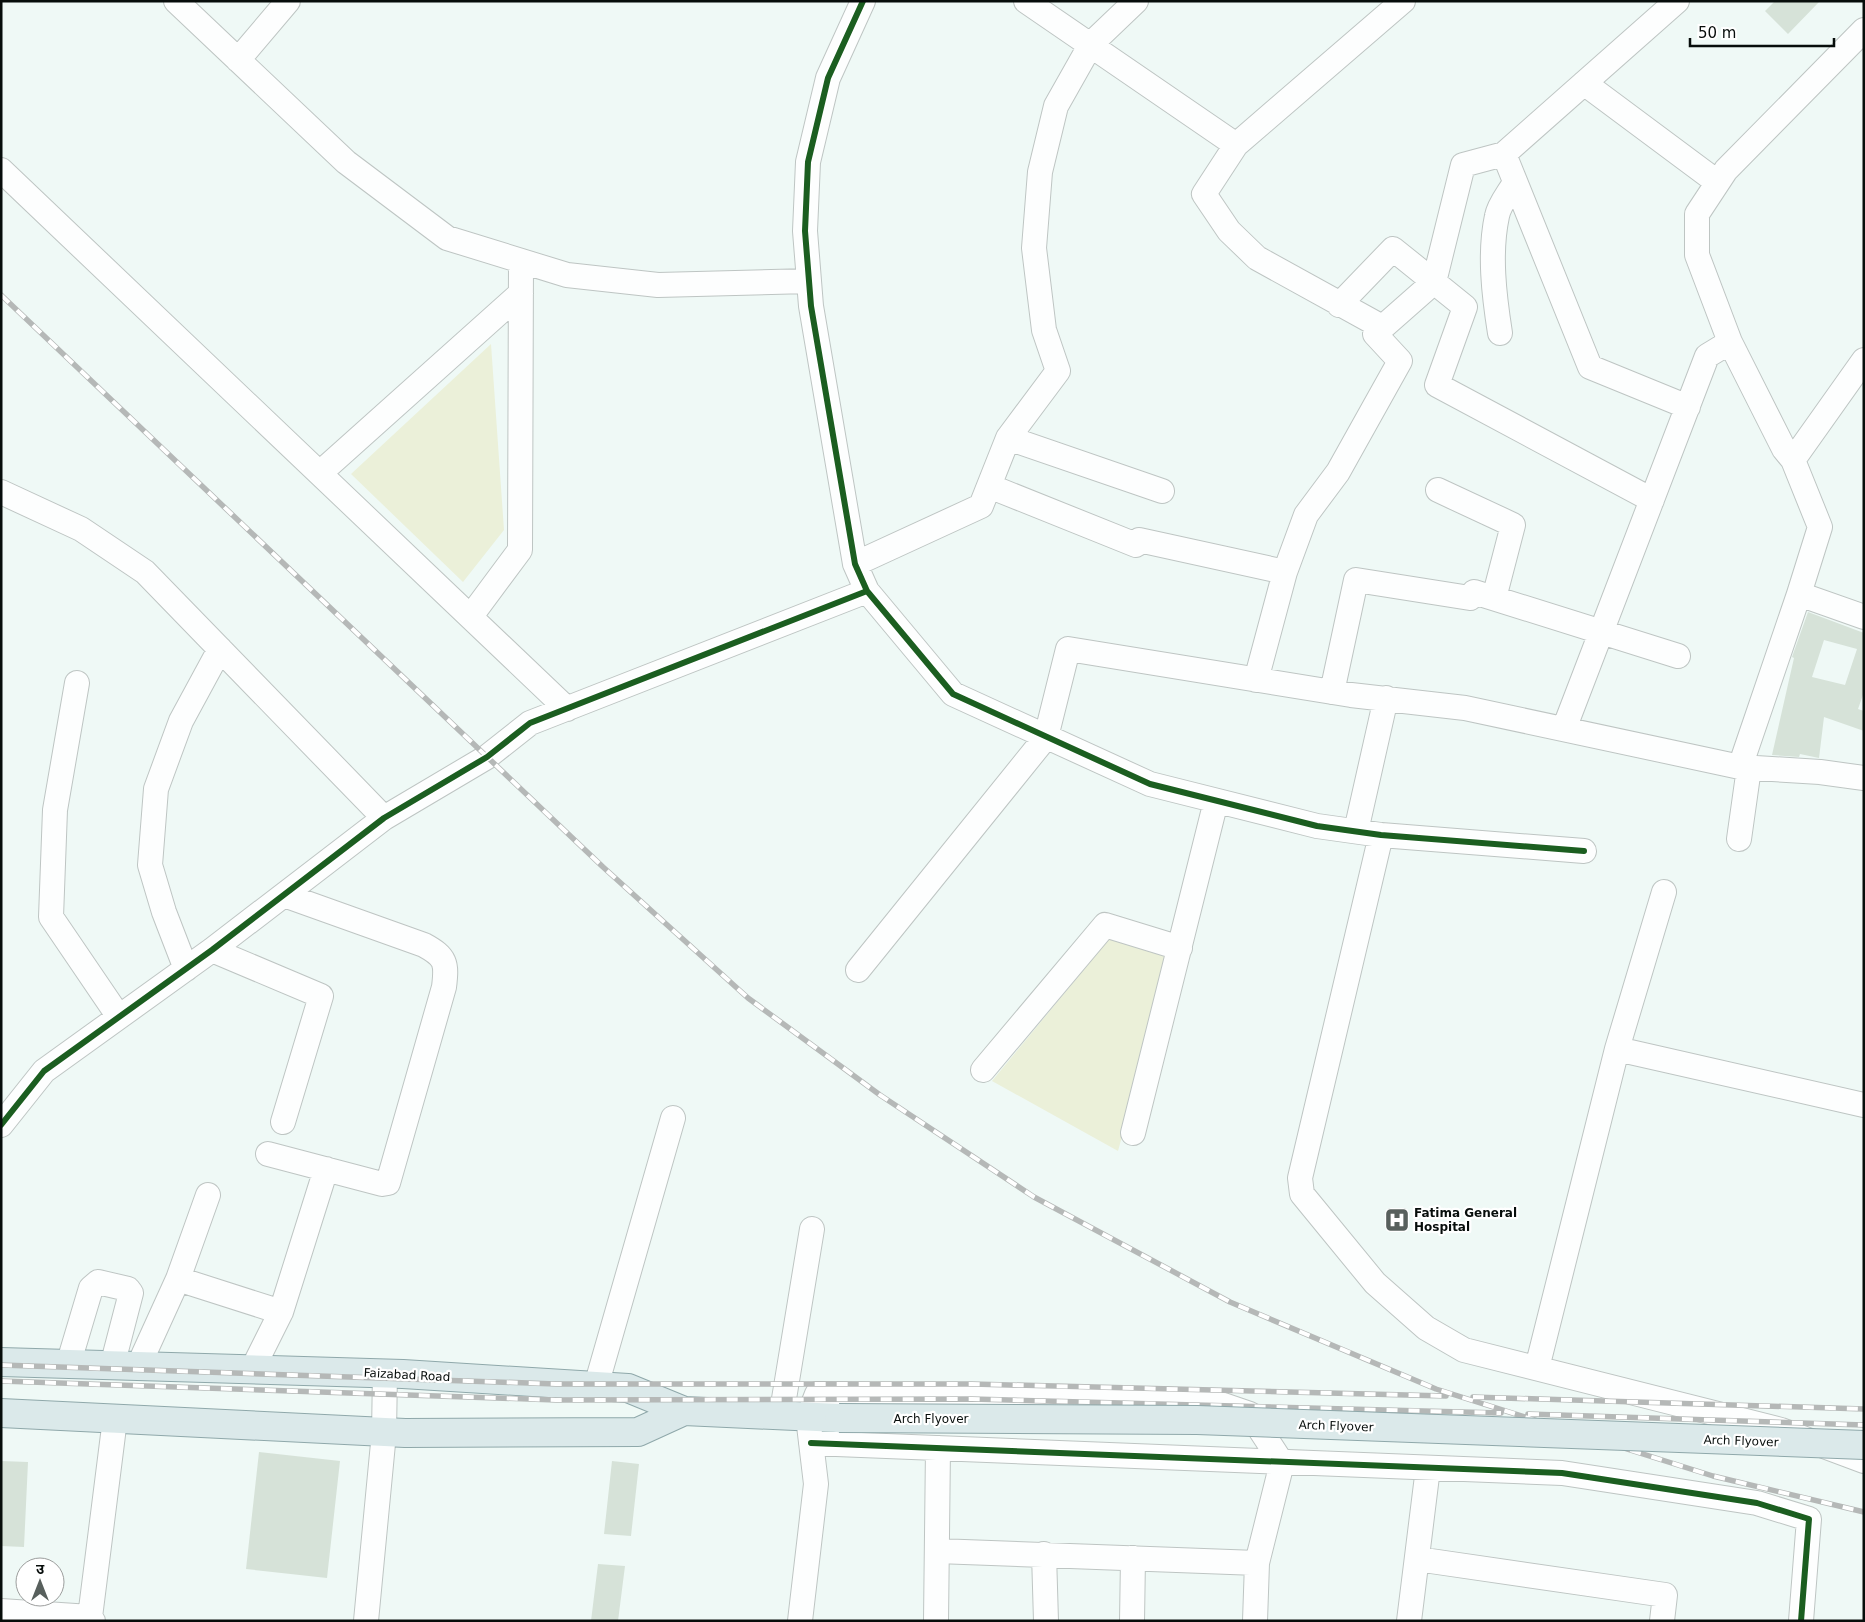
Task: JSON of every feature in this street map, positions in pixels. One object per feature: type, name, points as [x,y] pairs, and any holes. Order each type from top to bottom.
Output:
[{"type":"main road","name":"Faizabad Road","points":[[1,1362],[385,1373],[628,1388],[684,1411],[781,1416],[809,1430]]},
{"type":"main road","points":[[1,1413],[384,1432],[638,1432],[684,1411]]},
{"type":"main road","name":"Arch Flyover","points":[[809,1430],[839,1418],[1197,1420],[1864,1445]]},
{"type":"street","points":[[176,1],[346,162],[447,238],[567,275],[658,285],[809,281]]},
{"type":"street","points":[[238,60],[288,1]]},
{"type":"street","points":[[863,1],[828,78],[808,162],[805,231],[811,306],[855,564],[867,590],[953,694],[1150,784],[1216,801],[1317,826],[1380,835],[1584,851]]},
{"type":"street","points":[[1026,1],[1092,44],[1236,145]]},
{"type":"street","points":[[855,564],[981,506],[1008,438],[1058,370],[1044,330],[1034,248],[1040,172],[1056,106],[1092,44],[1136,1]]},
{"type":"street","points":[[1382,327],[1339,305],[1257,258],[1229,231],[1204,194],[1236,145],[1403,1]]},
{"type":"street","points":[[1256,680],[1285,572],[1306,515],[1338,472],[1400,361],[1375,334],[1434,282],[1463,165],[1504,154],[1677,1]]},
{"type":"street","points":[[1739,839],[1745,768],[1820,527],[1794,460],[1784,449],[1730,342],[1696,255],[1696,214],[1726,170],[1864,30]]},
{"type":"street","points":[[1584,83],[1718,182]]},
{"type":"street","points":[[1504,154],[1590,367],[1688,407]]},
{"type":"street","points":[[1,170],[567,708]]},
{"type":"street","points":[[1500,333],[1495,293],[1493,251],[1497,214],[1515,182]]},
{"type":"street","points":[[1339,305],[1393,249],[1464,307],[1437,385],[1652,500]]},
{"type":"street","points":[[471,616],[520,550],[521,260]]},
{"type":"street","points":[[320,473],[521,293]]},
{"type":"street","points":[[1564,729],[1708,356],[1730,342]]},
{"type":"street","points":[[1794,460],[1864,360]]},
{"type":"street","points":[[1008,438],[1162,491]]},
{"type":"street","points":[[989,486],[1136,545],[1139,540],[1285,572]]},
{"type":"street","points":[[1438,490],[1513,525],[1494,598]]},
{"type":"street","points":[[1,492],[82,528],[144,572],[384,818]]},
{"type":"street","points":[[1332,692],[1356,580],[1470,598],[1474,592],[1678,656]]},
{"type":"street","points":[[1,1125],[44,1072],[212,950],[384,818],[487,757],[530,723],[867,590]]},
{"type":"street","points":[[1799,594],[1864,616]]},
{"type":"street","points":[[186,968],[164,912],[150,865],[156,790],[181,721],[220,649]]},
{"type":"street","points":[[858,970],[1046,737],[1068,649],[1332,692],[1465,708],[1745,768],[1820,772],[1864,778]]},
{"type":"street","points":[[78,683],[55,810],[51,917],[119,1018]]},
{"type":"street","points":[[1356,831],[1385,698]]},
{"type":"street","points":[[1133,1132],[1216,801]]},
{"type":"street","points":[[1380,835],[1300,1178],[1302,1194],[1374,1283],[1426,1328],[1464,1350],[1781,1430],[1864,1461]]},
{"type":"street","points":[[1536,1368],[1617,1049],[1664,892]]},
{"type":"street","points":[[268,1154],[382,1184],[388,1183],[444,987],[446,967],[438,953],[424,944],[284,895]]},
{"type":"street","points":[[983,1070],[1105,925],[1180,948]]},
{"type":"street","points":[[212,950],[321,996],[283,1122]]},
{"type":"street","points":[[1617,1049],[1864,1105]]},
{"type":"street","points":[[596,1386],[673,1118]]},
{"type":"street","points":[[252,1370],[281,1312],[326,1169]]},
{"type":"street","points":[[138,1367],[178,1279],[208,1195]]},
{"type":"street","points":[[781,1416],[812,1229]]},
{"type":"street","points":[[178,1279],[281,1312]]},
{"type":"street","points":[[68,1365],[92,1288],[98,1282],[128,1289],[131,1293],[112,1366]]},
{"type":"street","points":[[366,1621],[384,1432],[385,1373]]},
{"type":"street","points":[[800,1621],[816,1484],[809,1430],[817,1394],[1212,1402],[1250,1414],[1282,1463],[1257,1563],[1255,1621]]},
{"type":"street","points":[[1,1611],[92,1619],[115,1419]]},
{"type":"street","points":[[809,1430],[938,1448],[1562,1474],[1757,1503],[1809,1519],[1801,1621]]},
{"type":"street","points":[[1781,1430],[1864,1432]]},
{"type":"street","points":[[936,1621],[938,1448]]},
{"type":"street","points":[[1409,1621],[1428,1468]]},
{"type":"street","points":[[937,1550],[1257,1563]]},
{"type":"street","points":[[1044,1554],[1046,1621]]},
{"type":"street","points":[[1132,1621],[1133,1558]]},
{"type":"street","points":[[1417,1559],[1665,1595],[1662,1621]]},
{"type":"green space","points":[[491,344],[504,530],[463,582],[351,474]]},
{"type":"green space","points":[[1110,938],[1172,956],[1118,1151],[992,1081]]},
{"type":"building","points":[[1775,1],[1820,1],[1788,34],[1765,11]]},
{"type":"building","points":[[1808,612],[1864,633],[1864,692],[1858,709],[1864,711],[1864,731],[1824,717],[1819,758],[1800,754],[1799,757],[1772,755],[1794,658],[1792,657]],"holes":[[[1824,640],[1857,649],[1845,685],[1812,677]]]},
{"type":"building","points":[[259,1452],[340,1461],[327,1578],[246,1569]]},
{"type":"building","points":[[1,1461],[28,1462],[24,1547],[1,1546]]},
{"type":"building","points":[[612,1461],[639,1464],[631,1536],[604,1534]]},
{"type":"building","points":[[598,1564],[625,1566],[618,1621],[591,1621]]},
{"type":"railway","points":[[1,295],[603,867],[748,998],[880,1095],[1034,1197],[1230,1302],[1436,1389],[1713,1476],[1864,1512]]},
{"type":"railway","points":[[1,1365],[556,1384],[972,1384],[1446,1396]]},
{"type":"railway","points":[[1,1381],[556,1400],[972,1399],[1501,1413]]},
{"type":"railway","points":[[1473,1397],[1864,1409]]},
{"type":"railway","points":[[1528,1414],[1864,1425]]},
{"type":"cycle path","points":[[863,1],[828,78],[808,162],[805,231],[811,306],[855,564],[867,591],[953,694],[1150,784],[1317,826],[1381,835],[1584,851]]},
{"type":"cycle path","points":[[1,1125],[44,1071],[212,950],[384,818],[487,757],[530,723],[867,591]]},
{"type":"cycle path","points":[[811,1443],[1562,1473],[1757,1503],[1809,1519],[1801,1621]]},
{"type":"place","name":"Fatima General Hospital","points":[[1397,1220]]}]
